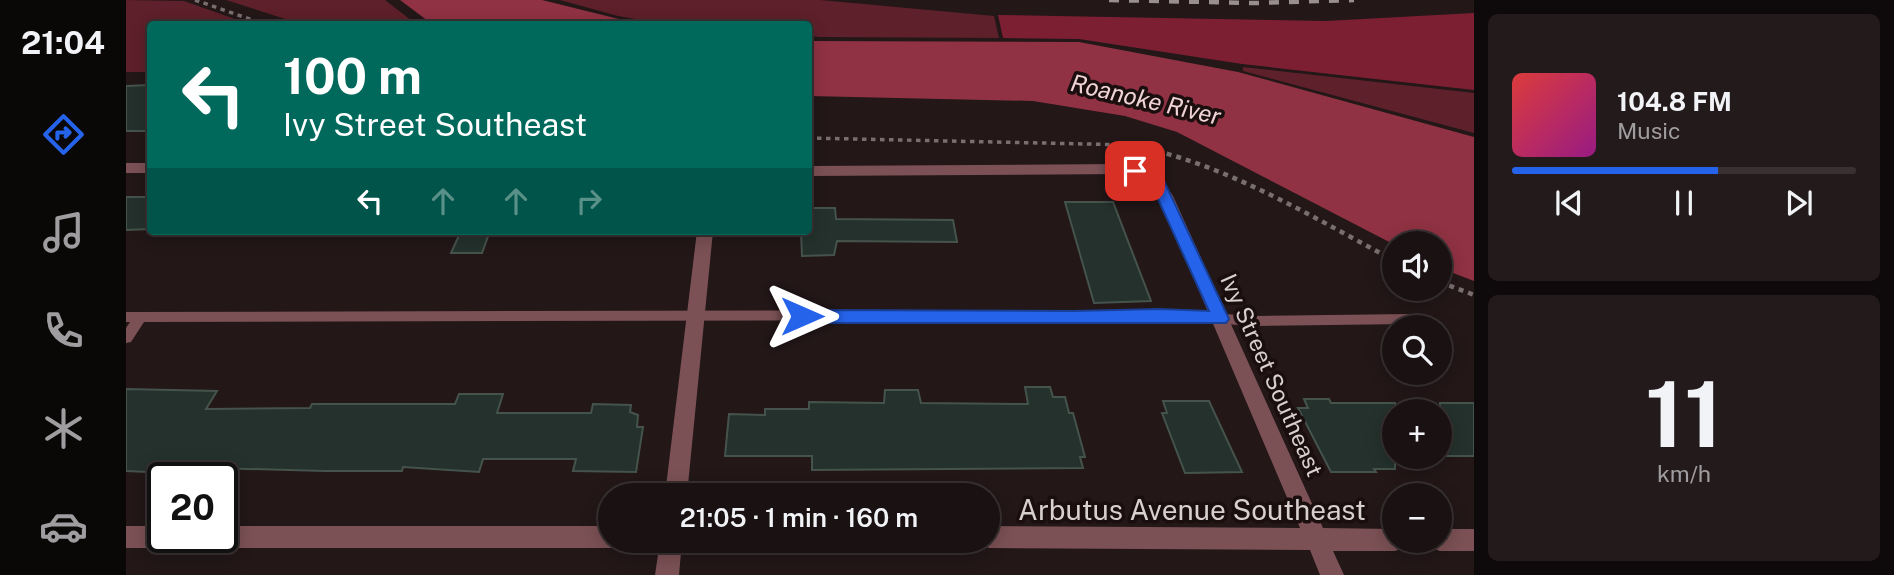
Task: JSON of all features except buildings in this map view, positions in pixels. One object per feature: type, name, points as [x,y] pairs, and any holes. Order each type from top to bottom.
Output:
[{"type":"street","points":[[126,168],[147,168]]},
{"type":"street","name":"Ivy Street Southeast","points":[[812,171],[1135,171],[1159,185],[1183,233],[1332,575]]},
{"type":"street","points":[[677,483],[705,235]]},
{"type":"street","points":[[126,537],[147,537]]},
{"type":"street","points":[[238,537],[598,537]]},
{"type":"street","name":"Arbutus Avenue Southeast","points":[[1000,537],[1382,540]]},
{"type":"street","points":[[1452,540],[1474,540]]},
{"type":"street","points":[[667,575],[670,553]]},
{"type":"lane","points":[[126,317],[1074,318],[1159,315],[1220,319],[1382,319]]},
{"type":"lane","points":[[126,338],[141,317]]},
{"type":"path","points":[[195,0],[255,21]]},
{"type":"path","points":[[1452,287],[1474,295]]},
{"type":"shaded area","points":[[126,0],[184,1],[241,21],[147,21],[147,72],[126,72]]},
{"type":"shaded area","points":[[226,0],[385,0],[412,21],[292,21]]},
{"type":"shaded area","points":[[560,0],[820,0],[994,16],[999,38],[820,37],[812,36],[812,21],[647,21]]},
{"type":"shaded area","points":[[1474,13],[1474,90],[1242,64],[1079,39],[1003,38],[998,15],[1326,21]]},
{"type":"shaded area","points":[[1243,67],[1474,93],[1474,133],[1243,71]]},
{"type":"water","points":[[400,0],[542,0],[627,21],[428,21]]},
{"type":"water","name":"Roanoke River","points":[[812,41],[1079,42],[1238,72],[1474,137],[1474,281],[1452,273],[1452,231],[1382,231],[1382,238],[1177,132],[1125,116],[1033,101],[812,96]]},
{"type":"railway","points":[[1109,0],[1255,3],[1354,0]]},
{"type":"route","points":[[802,316],[967,315],[1074,318],[1159,315],[1220,319],[1159,185],[1149,176],[1135,171]]}]
